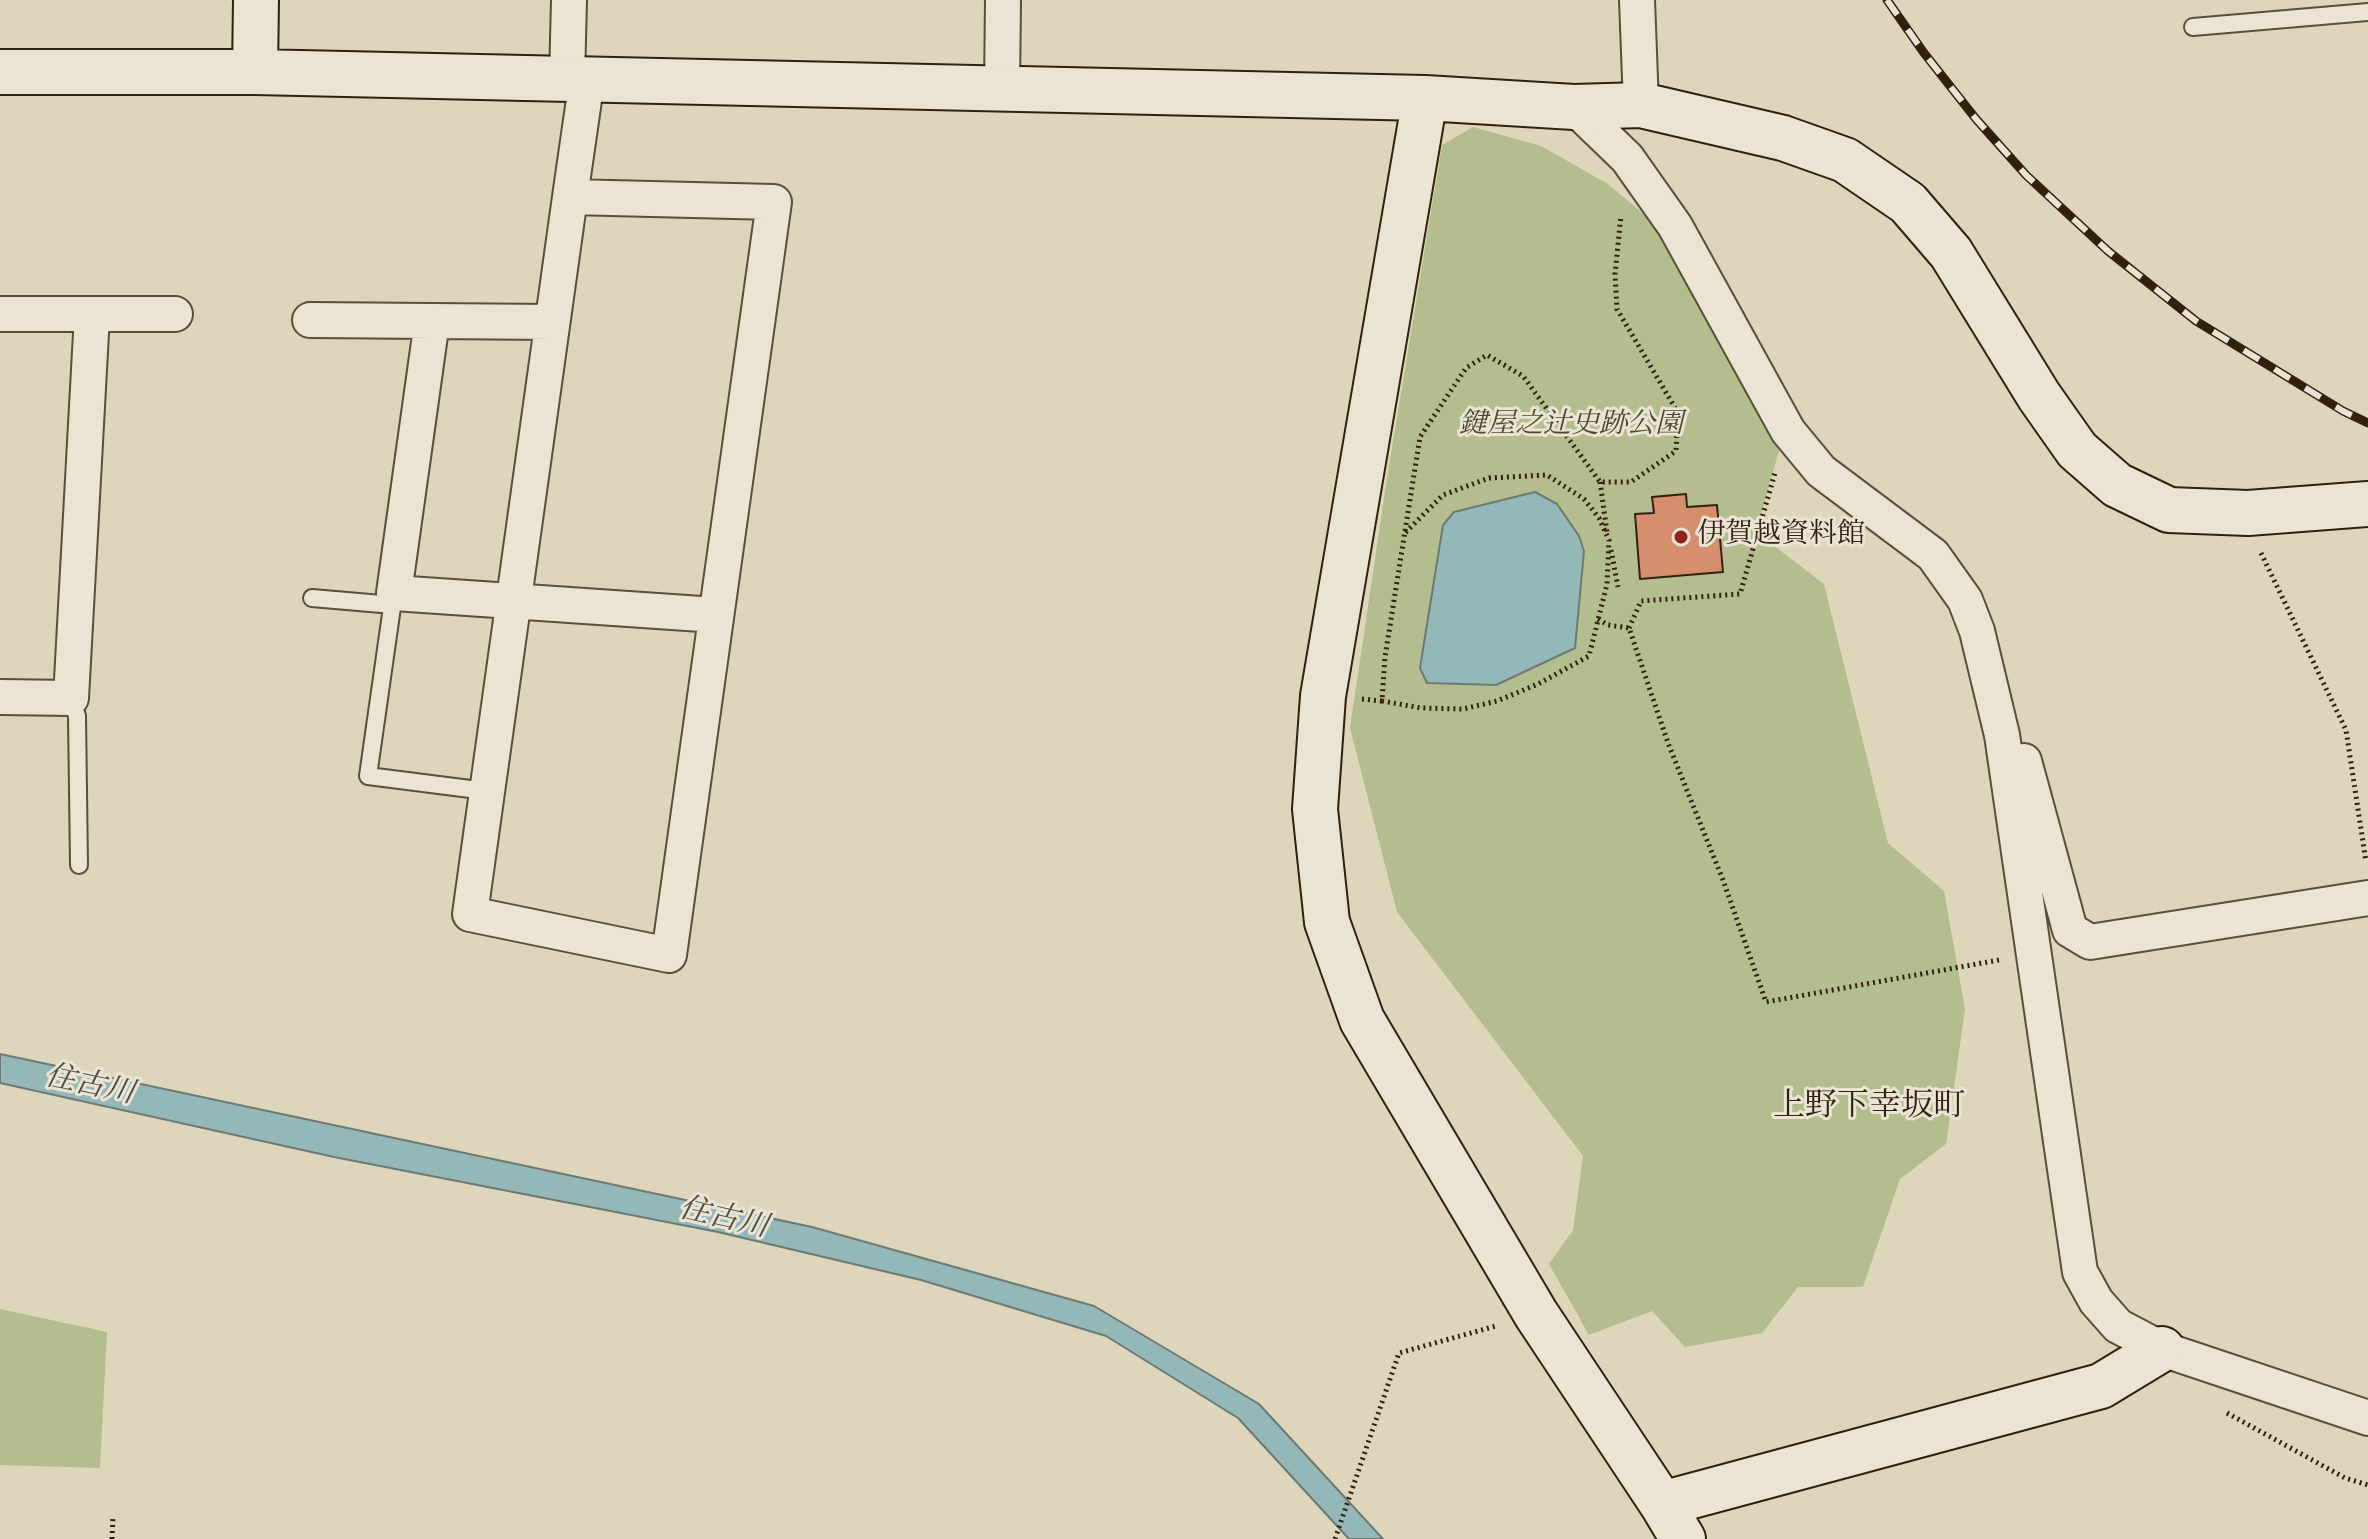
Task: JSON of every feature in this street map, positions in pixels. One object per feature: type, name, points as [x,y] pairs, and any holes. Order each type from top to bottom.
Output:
[{"type":"street","points":[[255,72],[256,0]]},
{"type":"street","points":[[569,0],[577,79],[570,197],[470,914],[669,955],[774,202],[570,197]]},
{"type":"street","points":[[1002,89],[1003,0]]},
{"type":"street","points":[[1637,0],[1641,105]]},
{"type":"street","points":[[0,72],[255,72],[1425,98],[1574,107],[1641,105],[1783,138],[1845,160],[1908,203],[1951,253],[2039,396],[2077,450],[2117,485],[2169,510],[2248,513],[2368,504]]},
{"type":"street","points":[[1425,98],[1323,696],[1315,809],[1327,922],[1362,1020],[1536,1314],[1673,1522],[2101,1386],[2162,1349]]},
{"type":"street","points":[[1574,107],[1627,158],[1675,226],[1788,431],[1821,471],[1933,555],[1965,600],[1977,631],[2002,735],[2080,1272],[2096,1301],[2118,1326],[2162,1349],[2368,1418]]},
{"type":"street","points":[[0,314],[175,314]]},
{"type":"street","points":[[0,697],[71,698],[92,315]]},
{"type":"street","points":[[310,320],[552,322]]},
{"type":"street","points":[[432,321],[394,599],[513,602],[716,615]]},
{"type":"street","points":[[2002,735],[2023,755],[2070,930],[2090,942],[2368,898]]},
{"type":"lane","points":[[2193,27],[2368,12]]},
{"type":"lane","points":[[312,598],[394,599],[368,776],[486,791]]},
{"type":"lane","points":[[71,698],[77,716],[79,865]]},
{"type":"path","points":[[1600,482],[1631,482],[1676,451],[1678,413],[1617,309],[1615,274],[1627,158]]},
{"type":"path","points":[[1382,701],[1385,657],[1420,437],[1466,368],[1487,355],[1523,376],[1600,482],[1618,587]]},
{"type":"path","points":[[1788,431],[1740,594],[1641,601],[1629,628],[1668,743],[1723,880],[1766,1002],[2034,954]]},
{"type":"path","points":[[1323,696],[1421,708],[1463,709],[1497,701],[1538,684],[1589,656],[1607,584],[1609,540],[1599,518],[1584,499],[1547,475],[1489,478],[1443,495],[1405,533]]},
{"type":"path","points":[[2248,513],[2254,539],[2346,730],[2366,864]]},
{"type":"path","points":[[1598,619],[1608,625],[1629,628]]},
{"type":"path","points":[[1335,1539],[1399,1353],[1536,1314]]},
{"type":"path","points":[[2214,1406],[2345,1478],[2368,1485]]},
{"type":"path","points":[[112,1539],[113,1516]]},
{"type":"green space","name":"鍵屋之辻史跡公園","points":[[1473,127],[1541,146],[1608,184],[1658,226],[1780,447],[1756,532],[1824,584],[1888,843],[1944,891],[1965,1009],[1946,1144],[1900,1179],[1863,1287],[1798,1287],[1762,1333],[1685,1347],[1652,1311],[1589,1335],[1549,1264],[1573,1230],[1583,1156],[1397,912],[1350,728],[1387,478],[1442,145]]},
{"type":"green space","points":[[0,1309],[107,1332],[100,1468],[0,1465]]},
{"type":"water","points":[[1535,492],[1557,504],[1579,536],[1584,551],[1575,648],[1496,685],[1427,683],[1420,668],[1443,525],[1454,512]]},
{"type":"water","name":"住古川","points":[[0,1054],[812,1227],[1094,1306],[1259,1404],[1383,1539],[1349,1539],[1238,1418],[1106,1336],[921,1280],[718,1232],[334,1157],[0,1083]]},
{"type":"building","points":[[1686,494],[1687,507],[1717,505],[1723,572],[1640,579],[1635,514],[1654,513],[1652,497]]},
{"type":"railway","points":[[1887,0],[1976,119],[2026,175],[2108,251],[2196,321],[2343,411],[2368,423]]},
{"type":"place","name":"伊賀越資料館","points":[[1681,537]]},
{"type":"district","name":"上野下幸坂町","points":[[1869,1110]]}]
